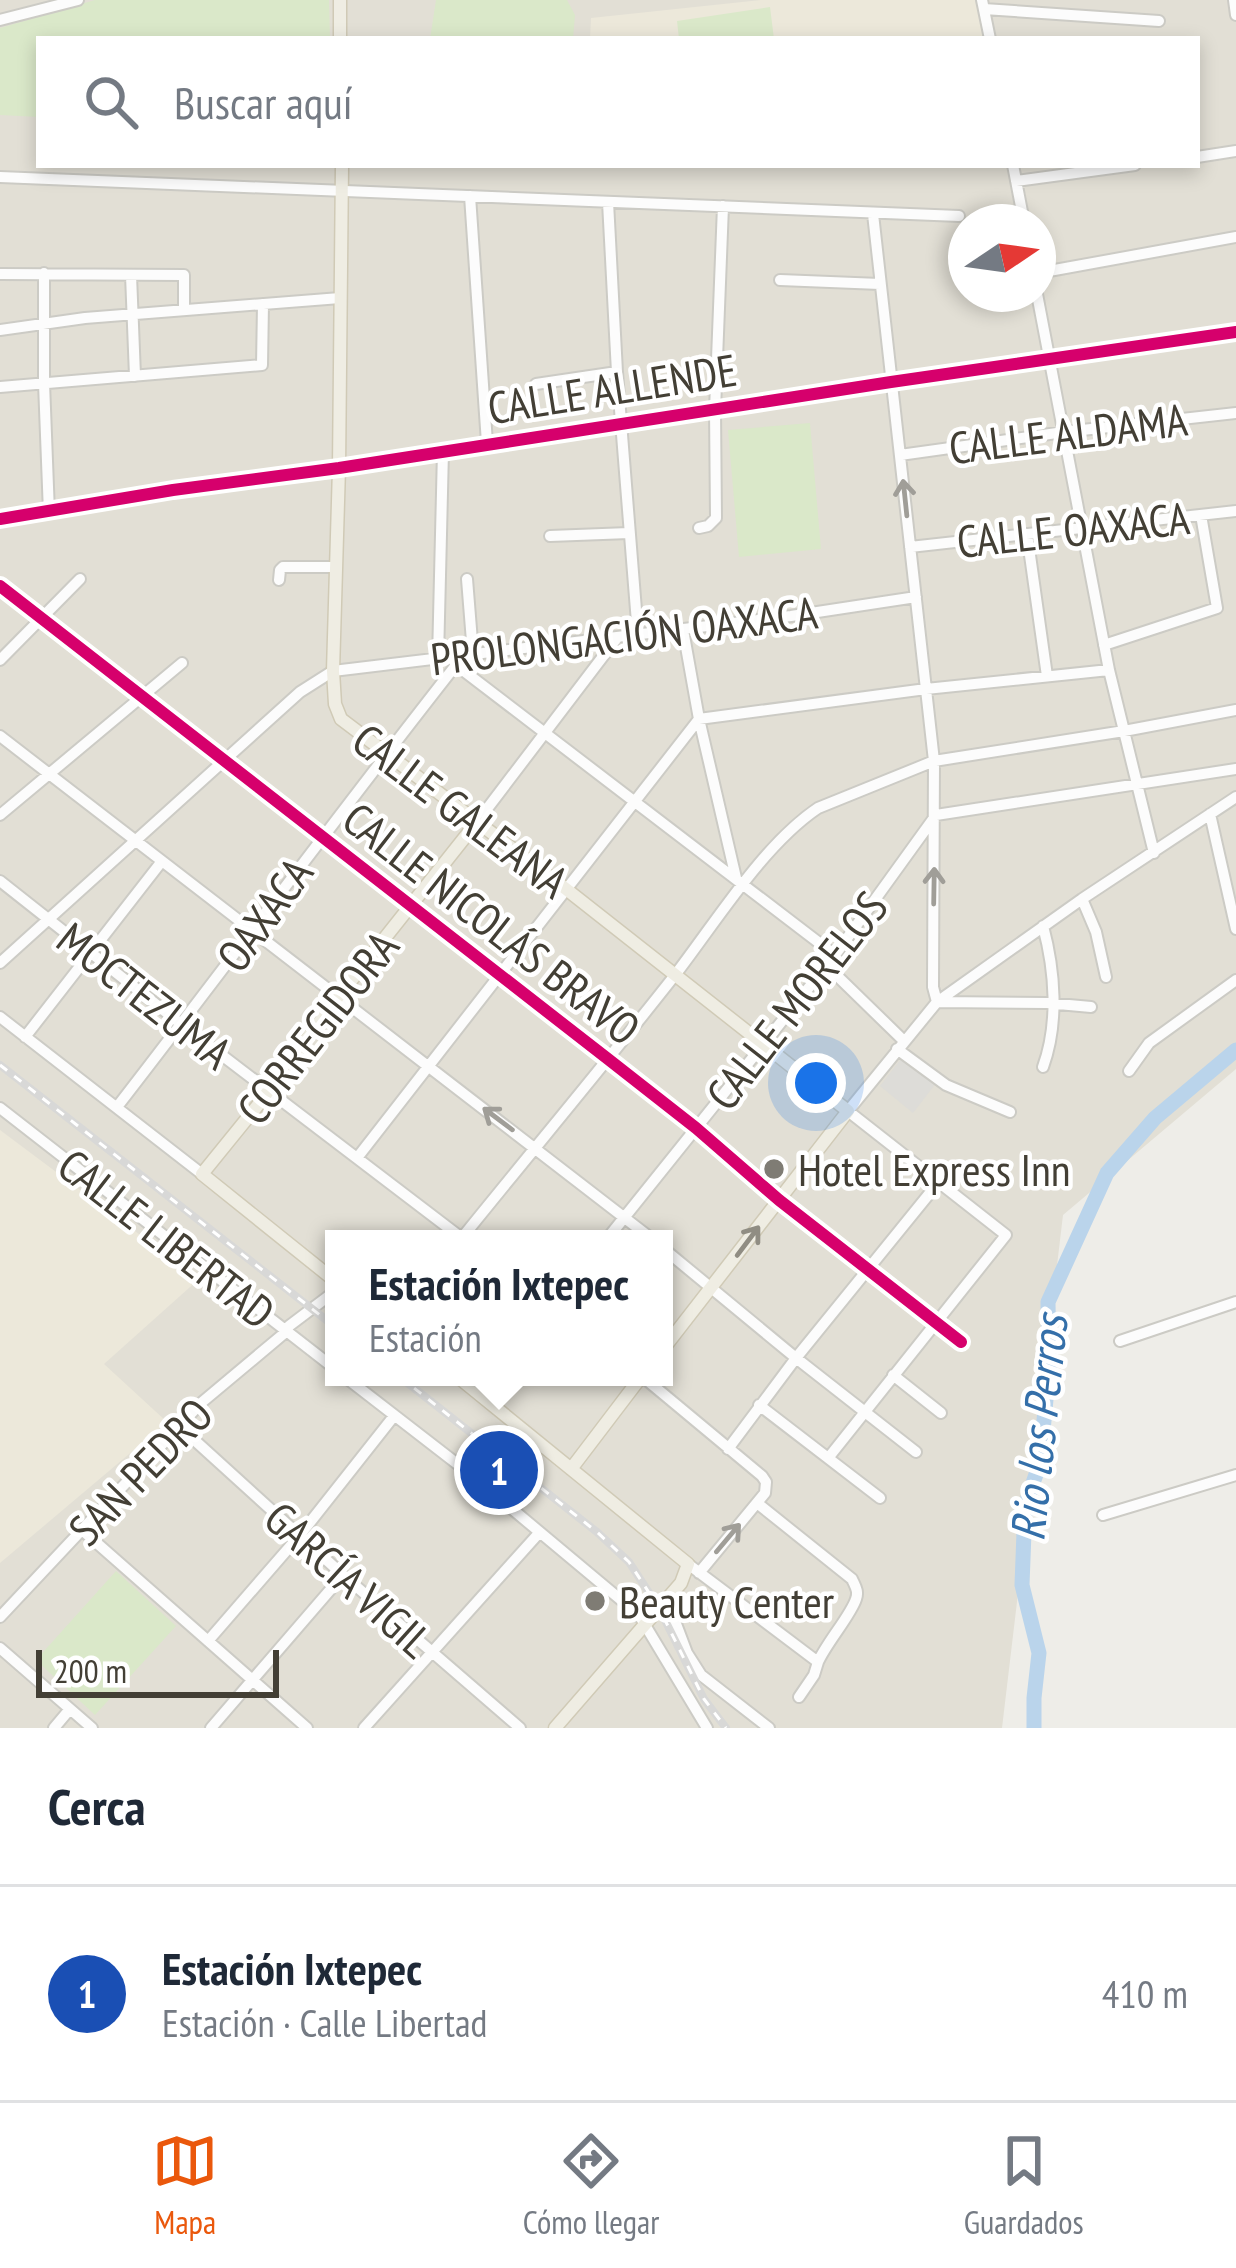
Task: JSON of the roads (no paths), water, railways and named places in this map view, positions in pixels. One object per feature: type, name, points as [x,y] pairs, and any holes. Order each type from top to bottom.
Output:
[{"type":"main road","points":[[340,0],[340,36]]},
{"type":"main road","name":"CALLE GALEANA","points":[[342,168],[333,671],[334,704],[341,718],[848,1111]]},
{"type":"main road","name":"CORREGIDORA","points":[[202,1174],[477,822]]},
{"type":"main road","points":[[673,1337],[848,1111]]},
{"type":"main road","points":[[202,1174],[325,1273]]},
{"type":"main road","points":[[470,1386],[694,1568],[555,1728]]},
{"type":"main road","points":[[572,1469],[635,1386]]},
{"type":"street","points":[[0,20],[78,0]]},
{"type":"street","points":[[1234,0],[1236,15]]},
{"type":"street","points":[[989,36],[983,5],[1159,21]]},
{"type":"street","points":[[1200,157],[1236,151]]},
{"type":"street","points":[[1014,168],[1020,204]]},
{"type":"street","points":[[1016,181],[1113,168]]},
{"type":"street","points":[[0,177],[948,216]]},
{"type":"street","points":[[470,196],[487,443]]},
{"type":"street","points":[[608,202],[638,635]]},
{"type":"street","points":[[699,528],[716,518],[723,206]]},
{"type":"street","points":[[873,214],[934,761],[933,988],[937,1003]]},
{"type":"street","points":[[1056,270],[1236,237]]},
{"type":"street","points":[[44,273],[49,513]]},
{"type":"street","points":[[0,274],[184,275],[184,310]]},
{"type":"street","points":[[130,275],[134,376]]},
{"type":"street","points":[[780,280],[880,284]]},
{"type":"street","points":[[0,330],[340,298]]},
{"type":"street","points":[[0,387],[262,365],[263,304]]},
{"type":"street","points":[[1041,312],[1108,670],[1154,853]]},
{"type":"street","name":"CALLE ALLENDE","points":[[0,519],[1236,332]]},
{"type":"street","points":[[536,384],[617,372]]},
{"type":"street","name":"CALLE ALDAMA","points":[[900,455],[1236,412]]},
{"type":"street","points":[[443,451],[448,660],[835,955]]},
{"type":"street","name":"CALLE OAXACA","points":[[910,547],[1236,511]]},
{"type":"street","points":[[1104,645],[1217,608],[1202,515]]},
{"type":"street","points":[[550,536],[629,533]]},
{"type":"street","points":[[1028,535],[1047,676]]},
{"type":"street","points":[[279,580],[284,566],[336,567]]},
{"type":"street","points":[[0,660],[80,579]]},
{"type":"street","points":[[467,579],[473,654]]},
{"type":"street","name":"CALLE NICOLÁS BRAVO","points":[[0,586],[696,1128],[779,1200],[962,1342]]},
{"type":"street","name":"PROLONGACIÓN OAXACA","points":[[333,671],[916,597]]},
{"type":"street","points":[[683,629],[699,719],[740,882]]},
{"type":"street","points":[[477,822],[618,638]]},
{"type":"street","name":"OAXACA","points":[[117,1107],[387,752],[448,660]]},
{"type":"street","points":[[0,815],[182,662]]},
{"type":"street","points":[[357,1158],[699,719],[926,688],[1108,670]]},
{"type":"street","points":[[0,964],[300,692],[333,671]]},
{"type":"street","points":[[469,1230],[674,975],[740,882],[818,808],[934,761],[1236,710]]},
{"type":"street","points":[[0,736],[641,1230]]},
{"type":"street","points":[[936,815],[1236,769]]},
{"type":"street","points":[[829,1457],[1006,1235],[848,1111],[937,1003],[1082,898],[1236,797]]},
{"type":"street","points":[[1210,814],[1236,929]]},
{"type":"street","name":"CALLE MORELOS","points":[[614,1230],[835,955],[936,815]]},
{"type":"street","points":[[25,1037],[162,861]]},
{"type":"street","name":"MOCTEZUMA","points":[[0,881],[450,1230]]},
{"type":"street","points":[[1082,898],[1106,977]]},
{"type":"street","points":[[1043,926],[1054,1004],[1043,1067]]},
{"type":"street","points":[[826,966],[900,1045],[946,1085],[1010,1112]]},
{"type":"street","points":[[1129,1071],[1149,1043],[1236,980]]},
{"type":"street","points":[[937,1003],[1091,1007]]},
{"type":"street","points":[[0,1018],[202,1174]]},
{"type":"street","name":"CALLE LIBERTAD","points":[[0,1108],[325,1361]]},
{"type":"street","points":[[728,1449],[938,1183]]},
{"type":"street","points":[[673,1256],[916,1452]]},
{"type":"street","name":"SAN PEDRO","points":[[0,1618],[201,1403],[325,1299]]},
{"type":"street","points":[[1120,1341],[1236,1303]]},
{"type":"street","points":[[893,1375],[941,1413]]},
{"type":"street","points":[[356,1386],[640,1615],[706,1728]]},
{"type":"street","points":[[483,1396],[491,1386]]},
{"type":"street","points":[[653,1386],[762,1476],[766,1488],[694,1568],[818,1662]]},
{"type":"street","points":[[759,1406],[880,1498]]},
{"type":"street","points":[[208,1641],[394,1416]]},
{"type":"street","name":"GARCÍA VIGIL","points":[[180,1426],[343,1576],[520,1728]]},
{"type":"street","points":[[1102,1515],[1236,1474]]},
{"type":"street","points":[[757,1503],[852,1579],[857,1590],[856,1600],[824,1647],[799,1697]]},
{"type":"street","points":[[82,1530],[307,1728]]},
{"type":"street","points":[[364,1728],[539,1533]]},
{"type":"street","points":[[211,1728],[343,1576]]},
{"type":"street","points":[[667,1600],[687,1653],[701,1675],[769,1728]]},
{"type":"street","points":[[0,1648],[92,1728]]},
{"type":"street","points":[[54,1728],[70,1709]]},
{"type":"waterway","name":"Rio los Perros","points":[[1034,1728],[1039,1653],[1022,1585],[1025,1506],[1040,1463],[1049,1367],[1048,1302],[1107,1173],[1155,1118],[1236,1050]]},
{"type":"railway","points":[[0,1065],[325,1319]]},
{"type":"railway","points":[[411,1386],[629,1562],[659,1608],[704,1699],[726,1728]]},
{"type":"place","name":"Hotel Express Inn","points":[[774,1169]]},
{"type":"place","name":"Estación Ixtepec","points":[[499,1470]]},
{"type":"place","name":"Beauty Center","points":[[595,1601]]}]
